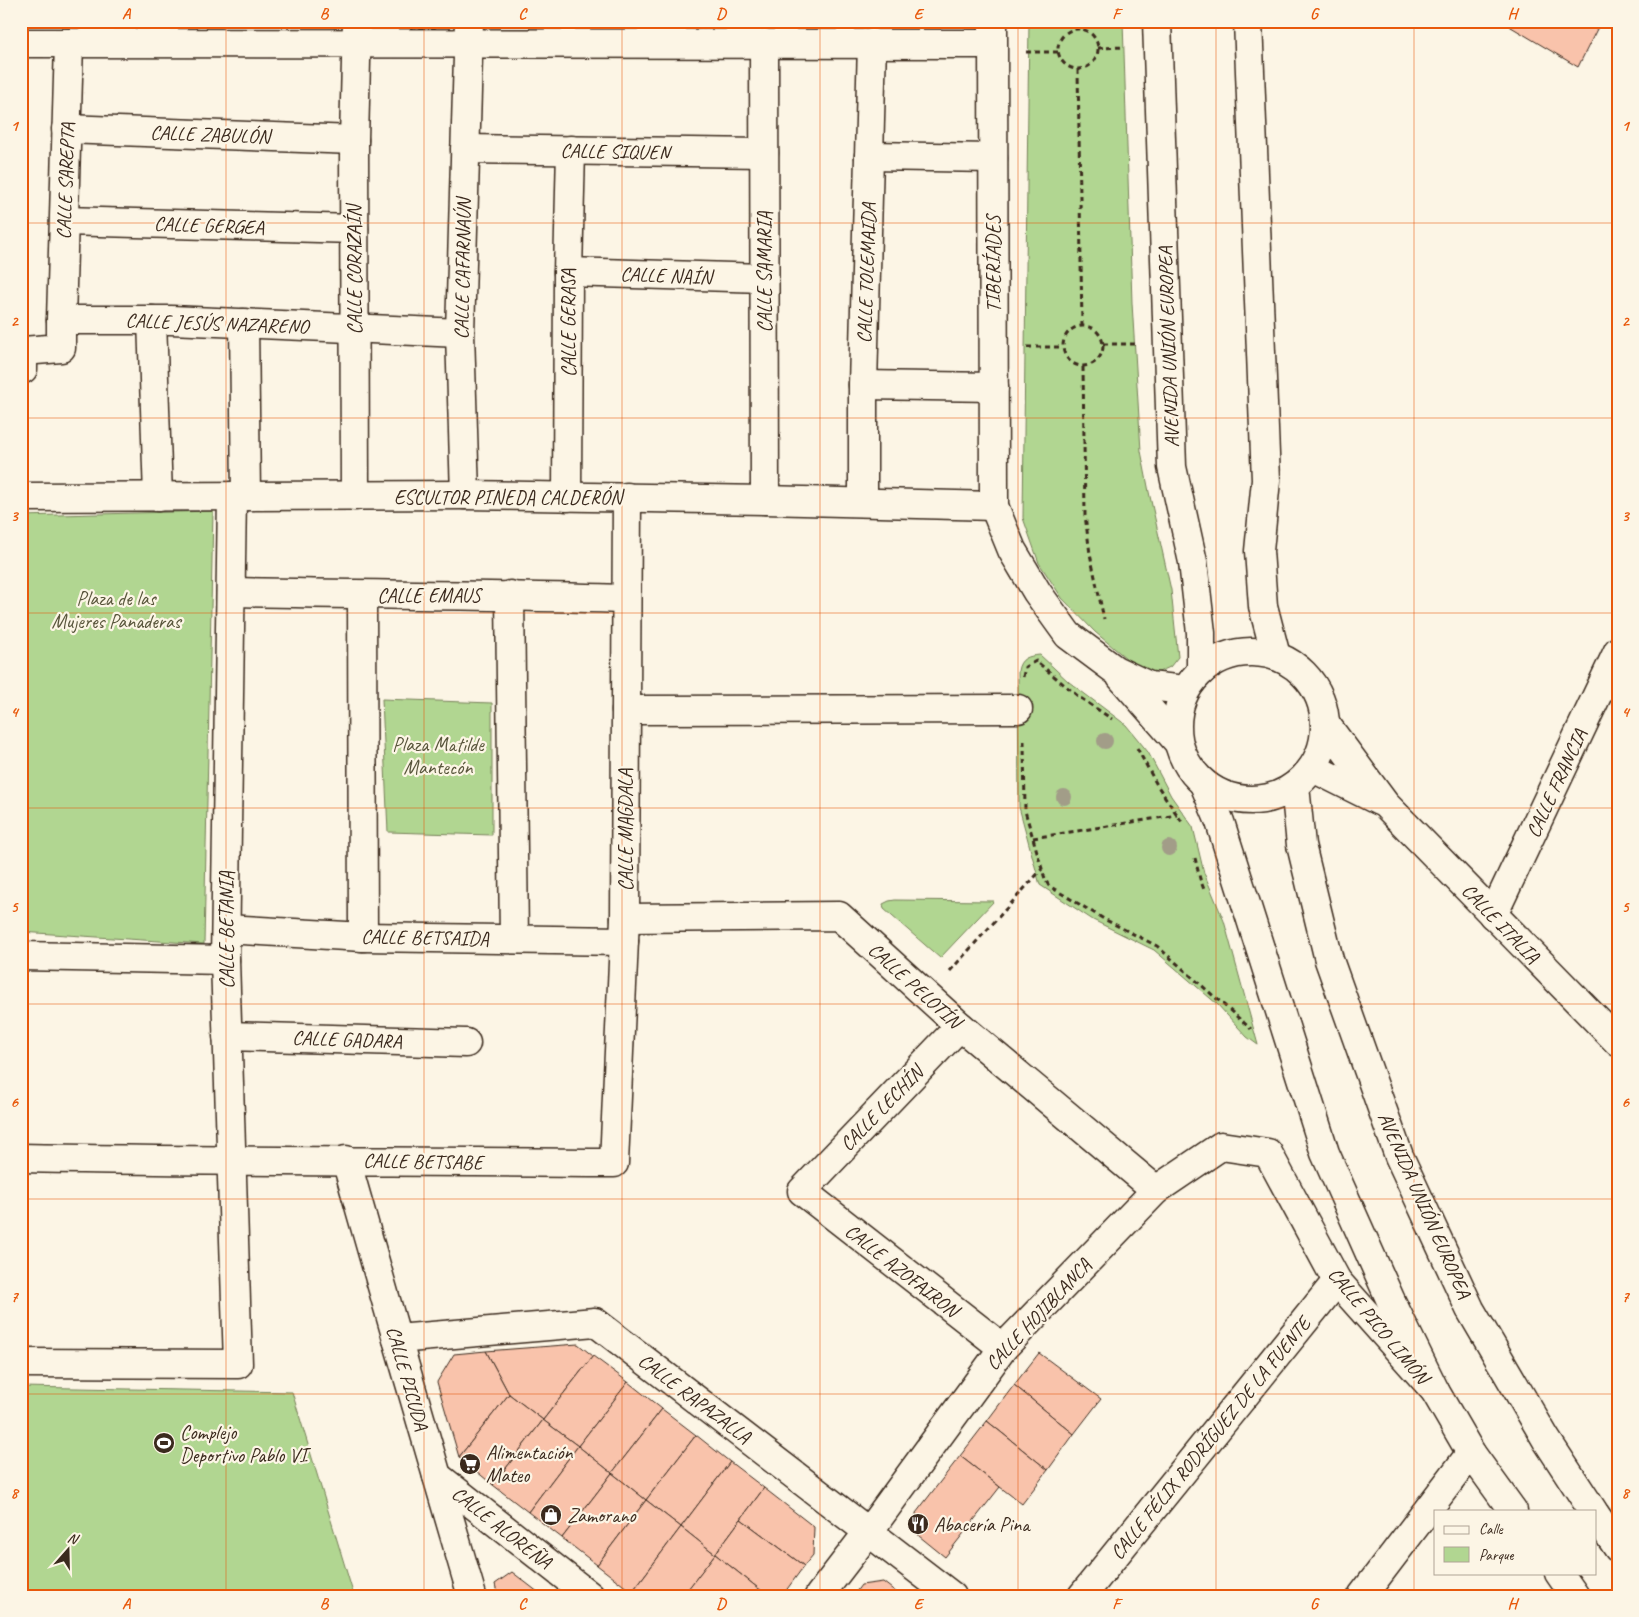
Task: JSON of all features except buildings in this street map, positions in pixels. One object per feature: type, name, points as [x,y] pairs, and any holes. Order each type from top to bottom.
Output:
[{"type":"street","name":"AVENIDA UNIÓN EUROPEA","points":[[1157,21],[1172,467],[1193,562],[1201,633],[1193,680]]},
{"type":"street","points":[[1248,21],[1266,480],[1258,551],[1263,606],[1276,656]]},
{"type":"street","points":[[21,43],[69,43],[118,32],[574,32],[770,36],[993,33]]},
{"type":"street","name":"CALLE CORAZAÍN","points":[[354,496],[354,140],[357,32]]},
{"type":"street","name":"CALLE CAFARNAÚN","points":[[465,495],[460,333],[469,32]]},
{"type":"street","name":"TIBERÍADES","points":[[993,33],[994,506]]},
{"type":"street","name":"CALLE SAMARIA","points":[[765,500],[764,153],[770,36]]},
{"type":"street","name":"CALLE TOLEMAIDA","points":[[863,502],[863,385],[869,156],[879,36]]},
{"type":"street","name":"CALLE SAREPTA","points":[[61,320],[69,43]]},
{"type":"street","name":"CALLE ZABULÓN","points":[[66,129],[354,140]]},
{"type":"street","name":"CALLE SIQUEN","points":[[465,149],[764,153]]},
{"type":"street","name":"CALLE GERASA","points":[[567,497],[568,272],[571,150]]},
{"type":"street","points":[[869,156],[993,158]]},
{"type":"street","name":"CALLE GERGEA","points":[[64,221],[354,230]]},
{"type":"street","name":"CALLE NAÍN","points":[[568,272],[764,278]]},
{"type":"street","points":[[21,369],[23,369],[23,351],[61,348],[61,320]]},
{"type":"street","name":"CALLE JESÚS NAZARENO","points":[[61,320],[152,320],[460,333]]},
{"type":"street","points":[[152,320],[158,497]]},
{"type":"street","name":"CALLE BETANIA","points":[[21,1363],[238,1364],[225,960],[231,592],[239,496],[244,323]]},
{"type":"street","points":[[863,385],[994,387]]},
{"type":"street","name":"ESCULTOR PINEDA CALDERÓN","points":[[21,497],[465,495],[994,506]]},
{"type":"street","name":"CALLE MAGDALA","points":[[614,1163],[624,930],[627,498]]},
{"type":"street","points":[[994,506],[1012,550],[1037,592],[1068,635],[1115,670],[1150,686],[1193,680]]},
{"type":"street","name":"CALLE EMAUS","points":[[231,592],[362,595],[510,595],[626,599]]},
{"type":"street","points":[[362,595],[363,937]]},
{"type":"street","points":[[510,595],[514,939]]},
{"type":"street","name":"CALLE FRANCIA","points":[[1493,915],[1618,651]]},
{"type":"street","points":[[1204,784],[1232,798],[1247,800],[1267,799],[1282,794],[1304,777],[1323,745],[1325,723],[1321,702],[1311,682],[1296,667],[1276,656],[1259,652],[1242,652],[1222,657],[1193,680],[1179,707],[1176,724],[1178,742],[1187,765],[1204,784],[1220,822],[1325,1153],[1391,1301],[1434,1391],[1471,1453],[1512,1510]]},
{"type":"street","points":[[1115,670],[1178,742]]},
{"type":"street","points":[[626,710],[1018,709]]},
{"type":"street","name":"CALLE ITALIA","points":[[1325,723],[1384,804],[1618,1042]]},
{"type":"street","name":"AVENIDA UNIÓN EUROPEA","points":[[1304,777],[1301,845],[1329,960],[1399,1156],[1470,1310],[1546,1439],[1593,1510]]},
{"type":"street","name":"CALLE ITALIA","points":[[1304,777],[1384,804]]},
{"type":"street","name":"CALLE PELOTÍN","points":[[624,930],[839,916],[960,1026],[1156,1190]]},
{"type":"street","name":"CALLE BETSAIDA","points":[[226,929],[363,937],[514,939],[624,930]]},
{"type":"street","points":[[21,956],[225,960]]},
{"type":"street","name":"CALLE LECHÍN","points":[[802,1191],[960,1026]]},
{"type":"street","name":"CALLE GADARA","points":[[228,1036],[466,1043]]},
{"type":"street","name":"CALLE HOJIBLANCA","points":[[819,1596],[869,1531],[1002,1348],[1156,1190],[1222,1146],[1268,1153]]},
{"type":"street","name":"CALLE PICO LIMÓN","points":[[1268,1153],[1337,1281],[1434,1391]]},
{"type":"street","name":"CALLE BETSABE","points":[[21,1158],[232,1162],[346,1160],[614,1163]]},
{"type":"street","name":"CALLE PICUDA","points":[[346,1160],[472,1596]]},
{"type":"street","name":"CALLE AZOFAIRON","points":[[802,1191],[1002,1348]]},
{"type":"street","name":"CALLE FÉLIX RODRÍGUEZ DE LA FUENTE","points":[[1082,1596],[1337,1281]]},
{"type":"street","name":"CALLE RAPAZALLA","points":[[397,1339],[595,1322],[952,1596]]},
{"type":"street","points":[[1362,1596],[1471,1453]]},
{"type":"street","name":"CALLE ALOREÑA","points":[[437,1476],[590,1596]]},
{"type":"street","name":"AVENIDA UNIÓN EUROPEA","points":[[1596,1515],[1618,1548]]},
{"type":"street","points":[[1560,1574],[1575,1596]]},
{"type":"path","points":[[1077,21],[1077,28]]},
{"type":"path","points":[[1077,28],[1084,29],[1095,38],[1098,44],[1094,62],[1082,69],[1078,69],[1069,68],[1064,64],[1058,52],[1060,39],[1070,30],[1077,28]]},
{"type":"path","points":[[1078,69],[1082,326]]},
{"type":"path","points":[[1082,326],[1095,330],[1100,335],[1103,348],[1098,360],[1093,364],[1083,367],[1074,365],[1069,361],[1062,350],[1062,344],[1069,331],[1082,326]]},
{"type":"path","points":[[1083,367],[1084,515],[1090,554],[1105,622]]},
{"type":"path","points":[[1023,680],[1025,667],[1036,661],[1079,697],[1117,723]]},
{"type":"path","points":[[1024,736],[1024,811],[1045,879],[1049,886],[1091,912],[1157,946],[1249,1028],[1247,1021]]},
{"type":"path","points":[[1133,742],[1185,827]]},
{"type":"path","points":[[1032,838],[1177,814]]},
{"type":"path","points":[[1194,851],[1196,867],[1207,896]]},
{"type":"path","points":[[958,962],[1042,869]]},
{"type":"green space","points":[[1029,21],[1123,21],[1132,303],[1141,451],[1171,590],[1178,657],[1170,667],[1154,674],[1133,664],[1095,632],[1062,598],[1039,563],[1023,518]]},
{"type":"green space","name":"Plaza de las Mujeres Panaderas","points":[[213,511],[204,944],[21,932],[21,516]]},
{"type":"green space","points":[[1040,655],[1069,682],[1126,725],[1148,752],[1171,796],[1193,827],[1204,873],[1224,921],[1258,1045],[1247,1037],[1217,1004],[1154,950],[1093,920],[1040,885],[1019,807],[1018,671],[1025,658]]},
{"type":"green space","name":"Plaza Matilde Mantecón","points":[[382,699],[492,703],[492,835],[388,832]]},
{"type":"green space","points":[[895,900],[994,901],[940,958],[884,909],[883,904]]},
{"type":"green space","name":"Complejo Deportivo Pablo VI","points":[[21,1387],[292,1392],[354,1596],[21,1596]]},
{"type":"place","name":"Complejo Deportivo Pablo VI","points":[[164,1443]]},
{"type":"place","name":"Alimentación Mateo","points":[[470,1464]]},
{"type":"place","name":"Zamorano","points":[[551,1515]]},
{"type":"place","name":"Abacería Pina","points":[[918,1524]]}]
